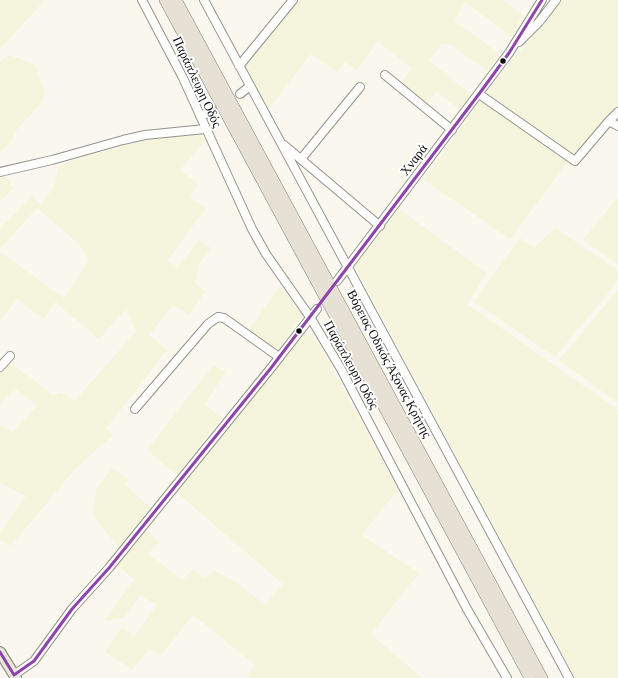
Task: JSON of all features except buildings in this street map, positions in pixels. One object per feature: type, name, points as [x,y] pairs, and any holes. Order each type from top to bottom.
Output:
[{"type":"highway","name":"Βόρειος Οδικός Άξονας Κρήτης","points":[[165,0],[530,678]]},
{"type":"highway","name":"Βόρειος Οδικός Άξονας Κρήτης","points":[[176,0],[542,678]]},
{"type":"main road","points":[[0,652],[15,677]]},
{"type":"street","name":"Παράπλευρη Οδός","points":[[142,0],[200,116],[252,229],[266,254],[310,318],[341,369],[463,602],[507,678]]},
{"type":"street","points":[[204,0],[569,678]]},
{"type":"street","points":[[239,66],[293,0]]},
{"type":"street","name":"Χναρά","points":[[337,281],[380,226],[509,53],[542,0]]},
{"type":"street","name":"Χναρά","points":[[509,53],[539,22],[556,0]]},
{"type":"street","points":[[385,75],[452,130]]},
{"type":"street","points":[[240,94],[250,86]]},
{"type":"street","points":[[301,159],[360,88]]},
{"type":"street","points":[[479,94],[575,161],[618,112]]},
{"type":"street","points":[[200,116],[213,111]]},
{"type":"street","points":[[609,121],[618,126]]},
{"type":"street","points":[[0,172],[52,160],[123,140],[205,129]]},
{"type":"street","points":[[280,142],[380,226]]},
{"type":"street","points":[[15,677],[34,661],[72,609],[109,568],[317,309]]},
{"type":"street","points":[[135,409],[213,319],[218,316],[224,318],[279,357]]},
{"type":"street","points":[[0,367],[10,356]]},
{"type":"green space","points":[[0,0],[45,0],[0,49]]},
{"type":"green space","points":[[297,0],[503,0],[523,15],[511,36],[465,2],[454,21],[500,54],[487,71],[450,44],[442,44],[429,60],[471,95],[460,110],[436,91],[427,104],[400,83],[412,69],[378,41],[357,70],[345,62],[337,72],[311,54],[268,110],[245,65]]},
{"type":"green space","points":[[561,0],[618,0],[618,122],[608,116],[574,154],[510,239],[424,180],[486,93],[512,60],[539,30]]},
{"type":"green space","points":[[8,55],[35,64],[45,93],[42,102],[15,132],[11,141],[0,153],[0,62]]},
{"type":"green space","points":[[201,133],[205,141],[180,170],[198,184],[190,197],[206,208],[167,261],[177,269],[199,240],[211,248],[199,264],[195,283],[205,292],[189,315],[173,305],[149,335],[167,350],[106,429],[113,435],[76,468],[11,546],[0,539],[0,533],[26,496],[0,483],[0,425],[13,433],[37,406],[15,388],[0,404],[0,370],[8,361],[53,395],[61,392],[75,401],[136,331],[126,309],[99,339],[55,302],[44,319],[17,299],[0,321],[0,252],[64,298],[89,260],[79,244],[37,208],[0,249],[0,229],[32,196],[41,204],[54,187],[59,166],[69,161],[135,143],[179,135]]},
{"type":"green space","points":[[6,176],[13,188],[0,202],[0,177]]},
{"type":"green space","points":[[618,197],[618,264],[583,240]]},
{"type":"green space","points":[[399,209],[487,273],[467,304],[618,410],[618,678],[575,678],[354,265]]},
{"type":"green space","points":[[555,228],[618,270],[618,281],[555,357],[474,302],[520,238],[534,248]]},
{"type":"green space","points":[[280,286],[302,314],[277,352],[248,331]]},
{"type":"green space","points":[[618,290],[618,403],[559,360]]},
{"type":"green space","points":[[305,335],[311,335],[318,343],[398,489],[362,535],[419,573],[371,634],[422,678],[247,678],[254,664],[193,615],[161,655],[150,649],[132,669],[105,652],[122,627],[134,637],[157,605],[140,595],[124,618],[105,621],[134,579],[117,565],[125,554],[92,514],[97,488],[112,468],[129,480],[125,485],[150,507],[138,524],[159,542],[148,554],[183,580],[193,569],[205,578],[214,571],[235,581],[265,605],[283,584],[175,491],[293,346]]},
{"type":"green space","points":[[213,365],[226,372],[205,404],[221,418],[177,475],[147,450]]},
{"type":"transit line","points":[[0,652],[14,675],[34,661],[72,609],[109,568],[271,368],[479,94],[509,53],[542,0]]}]
